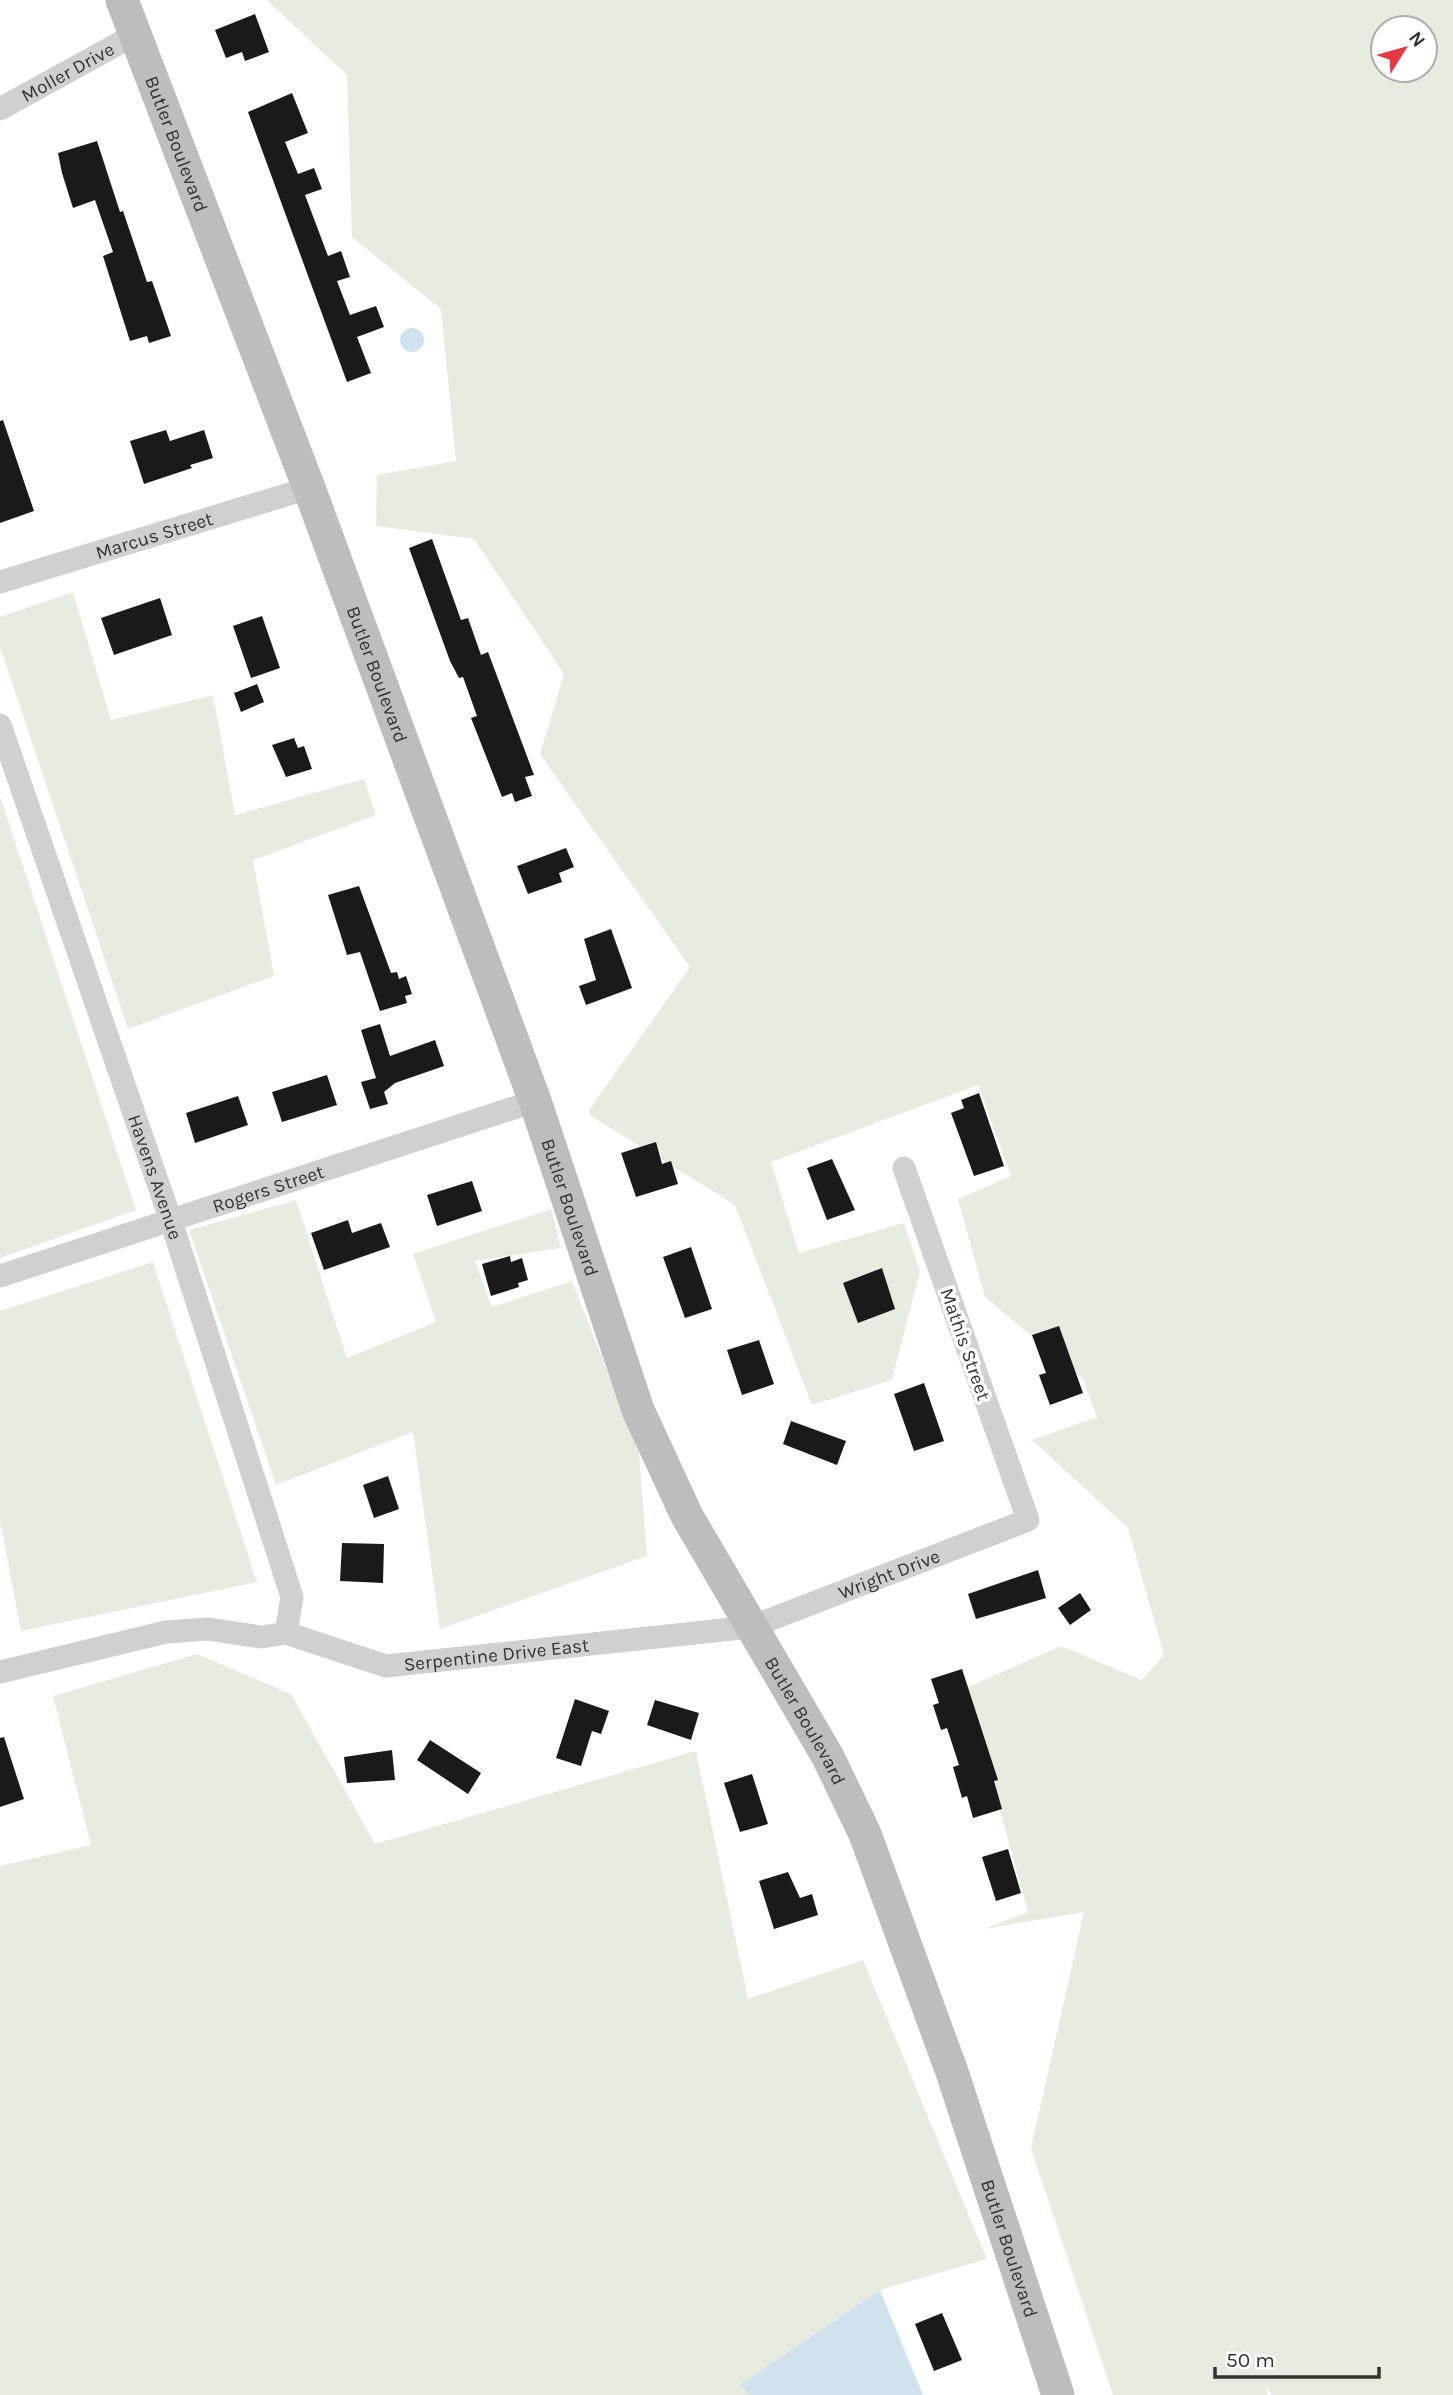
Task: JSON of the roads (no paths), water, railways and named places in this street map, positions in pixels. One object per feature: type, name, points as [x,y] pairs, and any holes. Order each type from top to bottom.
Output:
[{"type":"street","name":"Butler Boulevard","points":[[122,0],[309,488],[535,1101],[638,1410],[687,1516],[828,1757],[865,1834],[951,2072],[1058,2395]]},
{"type":"street","name":"Moller Drive","points":[[0,109],[135,34]]},
{"type":"street","name":"Marcus Street","points":[[0,582],[309,488]]},
{"type":"street","name":"Havens Avenue","points":[[0,725],[172,1221],[292,1597],[286,1633]]},
{"type":"street","name":"Rogers Street","points":[[0,1276],[535,1101]]},
{"type":"street","name":"Mathis Street","points":[[904,1168],[1028,1520]]},
{"type":"street","name":"Wright Drive","points":[[751,1627],[1028,1520]]},
{"type":"street","name":"Serpentine Drive East","points":[[0,1672],[166,1632],[208,1629],[261,1637],[286,1633],[386,1666],[751,1627]]},
{"type":"water","points":[[412,328],[420,332],[424,340],[420,348],[412,352],[404,348],[400,340],[404,332]]},
{"type":"water","points":[[880,2290],[923,2395],[750,2395],[740,2385]]}]
